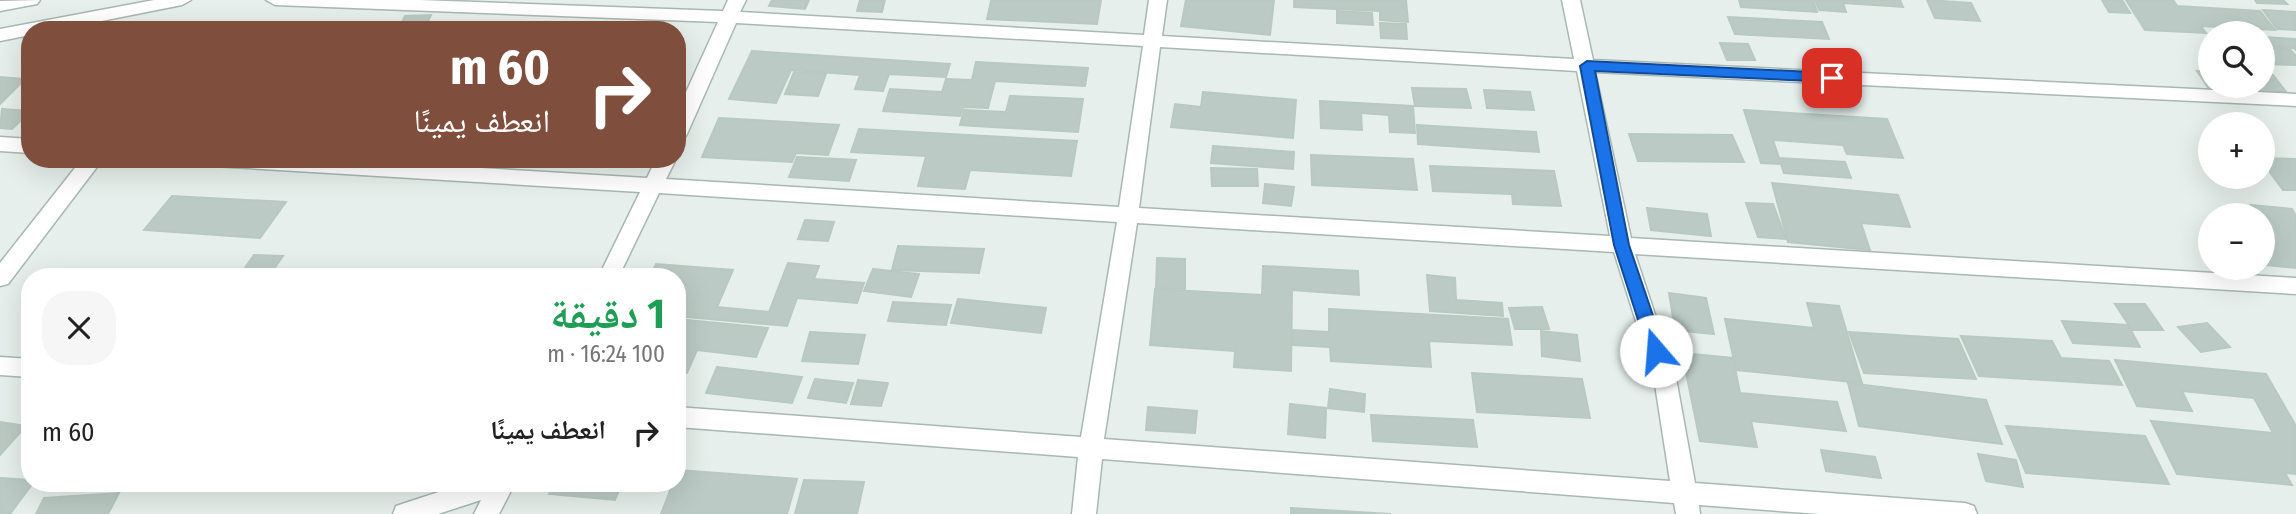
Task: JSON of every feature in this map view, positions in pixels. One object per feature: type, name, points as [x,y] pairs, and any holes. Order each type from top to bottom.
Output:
[{"type":"street","points":[[0,6],[31,0]]},
{"type":"street","points":[[73,21],[182,0]]},
{"type":"street","points":[[275,0],[729,17],[1587,66],[2296,100]]},
{"type":"street","points":[[686,114],[737,0]]},
{"type":"street","points":[[1084,514],[1091,448],[1158,0]]},
{"type":"street","points":[[1571,0],[1587,66],[1622,245],[1665,378],[1686,504]]},
{"type":"street","points":[[0,35],[21,31]]},
{"type":"street","points":[[0,144],[21,145]]},
{"type":"street","points":[[0,278],[86,168]]},
{"type":"street","points":[[354,168],[2296,286]]},
{"type":"street","points":[[613,268],[662,168]]},
{"type":"street","points":[[0,366],[21,367]]},
{"type":"street","points":[[686,418],[1091,448],[1686,504],[1965,514]]},
{"type":"street","points":[[405,514],[473,492]]},
{"type":"street","points":[[486,514],[497,492]]},
{"type":"building","points":[[772,0],[809,0],[805,9],[769,6]]},
{"type":"building","points":[[860,0],[885,0],[882,12],[857,11]]},
{"type":"building","points":[[1101,0],[1097,24],[987,19],[991,1]]},
{"type":"building","points":[[1186,0],[1274,0],[1270,35],[1181,26]]},
{"type":"building","points":[[1294,0],[1406,0],[1408,22],[1380,20],[1380,11],[1294,7]]},
{"type":"building","points":[[1739,0],[1813,0],[1817,12],[1741,7]]},
{"type":"building","points":[[1815,0],[1900,0],[1903,7],[1843,3],[1846,12],[1819,10]]},
{"type":"building","points":[[1927,0],[1971,3],[1980,21],[1935,18]]},
{"type":"building","points":[[2102,0],[2122,0],[2130,13],[2109,12]]},
{"type":"building","points":[[2126,0],[2173,0],[2177,6],[2260,11],[2268,21],[2198,21],[2198,33],[2145,30]]},
{"type":"building","points":[[2255,0],[2283,0],[2287,4],[2257,3]]},
{"type":"building","points":[[2263,10],[2296,12],[2296,30],[2277,29],[2275,21],[2271,21]]},
{"type":"building","points":[[1337,11],[1372,13],[1373,25],[1337,23]]},
{"type":"building","points":[[431,15],[428,21],[402,21],[405,16]]},
{"type":"building","points":[[1728,17],[1822,22],[1829,39],[1735,34]]},
{"type":"building","points":[[1380,23],[1406,24],[1407,39],[1381,38]]},
{"type":"building","points":[[2275,38],[2296,39],[2296,50],[2275,47]]},
{"type":"building","points":[[1720,43],[1748,44],[1755,60],[1727,60]]},
{"type":"building","points":[[2275,48],[2290,49],[2296,56],[2296,65],[2275,64]]},
{"type":"building","points":[[1814,49],[1839,51],[1844,66],[1818,64]]},
{"type":"building","points":[[752,51],[950,64],[946,77],[889,74],[883,91],[855,89],[860,75],[791,70],[776,103],[729,99]]},
{"type":"building","points":[[976,62],[1088,68],[1085,86],[995,81],[988,108],[963,107],[960,116],[883,111],[890,89],[942,92],[946,79],[972,80]]},
{"type":"building","points":[[794,72],[826,74],[818,96],[785,94]]},
{"type":"building","points":[[0,77],[21,79],[21,83],[0,104]]},
{"type":"building","points":[[2275,78],[2287,93],[2275,92]]},
{"type":"building","points":[[1412,88],[1466,89],[1471,108],[1415,106]]},
{"type":"building","points":[[1484,90],[1530,92],[1534,110],[1487,108]]},
{"type":"building","points":[[1203,92],[1296,100],[1293,138],[1171,127],[1175,104],[1201,107]]},
{"type":"building","points":[[1010,96],[1083,99],[1078,132],[960,125],[964,110],[1006,112]]},
{"type":"building","points":[[1320,101],[1413,106],[1415,133],[1390,132],[1389,115],[1361,113],[1362,130],[1321,128]]},
{"type":"building","points":[[2,109],[21,110],[21,120],[12,129],[0,128]]},
{"type":"building","points":[[1744,110],[1887,119],[1903,158],[1847,154],[1843,145],[1773,140],[1779,158],[1845,162],[1851,178],[1784,173],[1781,164],[1761,163]]},
{"type":"building","points":[[719,118],[839,125],[828,155],[796,153],[792,162],[702,157]]},
{"type":"building","points":[[1417,125],[1536,132],[1539,152],[1418,144]]},
{"type":"building","points":[[859,129],[1077,141],[1071,176],[970,170],[965,189],[918,186],[926,156],[851,152]]},
{"type":"building","points":[[1629,134],[1732,135],[1744,162],[1638,161]]},
{"type":"building","points":[[1213,146],[1294,152],[1293,169],[1211,163]]},
{"type":"building","points":[[1311,155],[1413,159],[1417,190],[1312,185]]},
{"type":"building","points":[[797,157],[856,160],[849,181],[789,177]]},
{"type":"building","points":[[2275,158],[2296,159],[2296,190],[2283,190],[2275,179]]},
{"type":"building","points":[[1430,166],[1554,171],[1561,206],[1513,204],[1512,194],[1433,191]]},
{"type":"building","points":[[1211,168],[1257,169],[1258,186],[1212,186]]},
{"type":"building","points":[[1772,183],[1898,195],[1910,227],[1861,223],[1870,250],[1788,242]]},
{"type":"building","points":[[1265,184],[1294,187],[1291,206],[1263,203]]},
{"type":"building","points":[[172,196],[286,202],[260,238],[144,230]]},
{"type":"building","points":[[1746,203],[1773,204],[1786,239],[1758,237]]},
{"type":"building","points":[[2275,207],[2292,209],[2296,216],[2296,268],[2275,266]]},
{"type":"building","points":[[1647,208],[1707,214],[1711,236],[1651,230]]},
{"type":"building","points":[[805,220],[834,222],[828,241],[798,239]]},
{"type":"building","points":[[898,246],[984,249],[979,273],[892,270]]},
{"type":"building","points":[[254,255],[283,256],[275,268],[245,268]]},
{"type":"building","points":[[1157,258],[1185,259],[1185,289],[1156,288]]},
{"type":"building","points":[[788,263],[819,266],[814,279],[864,283],[857,303],[797,298],[787,326],[686,317],[686,268],[654,268],[656,264],[733,270],[717,307],[769,312]]},
{"type":"building","points":[[1263,266],[1358,271],[1359,295],[1292,290],[1291,371],[1234,367],[1235,351],[1150,345],[1155,289],[1262,295]]},
{"type":"building","points":[[873,269],[919,274],[911,297],[864,291]]},
{"type":"building","points":[[1427,275],[1455,278],[1456,300],[1502,303],[1503,316],[1430,311]]},
{"type":"building","points":[[1669,293],[1706,298],[1714,334],[1675,330]]},
{"type":"building","points":[[958,299],[1046,308],[1041,333],[951,323]]},
{"type":"building","points":[[893,302],[951,305],[946,325],[888,321]]},
{"type":"building","points":[[1807,303],[1839,306],[1862,383],[1736,370],[1725,319],[1814,328]]},
{"type":"building","points":[[2115,304],[2145,304],[2163,330],[2132,330]]},
{"type":"building","points":[[1542,307],[1549,329],[1515,329],[1509,308]]},
{"type":"building","points":[[1329,309],[1508,319],[1512,345],[1429,341],[1431,367],[1331,361],[1330,347],[1293,345],[1293,330],[1329,332]]},
{"type":"building","points":[[686,320],[768,328],[756,357],[697,350],[687,373]]},
{"type":"building","points":[[2062,321],[2128,325],[2140,347],[2073,343]]},
{"type":"building","points":[[2207,323],[2230,347],[2201,352],[2178,327]]},
{"type":"building","points":[[1541,331],[1577,335],[1580,361],[1542,356]]},
{"type":"building","points":[[810,332],[865,335],[858,364],[802,361]]},
{"type":"building","points":[[1849,332],[1958,339],[1976,379],[1864,373]]},
{"type":"building","points":[[1961,336],[2052,341],[2061,358],[2109,361],[2122,385],[1979,376]]},
{"type":"building","points":[[1682,353],[1733,358],[1740,393],[1837,402],[1846,431],[1751,421],[1757,447],[1700,441]]},
{"type":"building","points":[[2115,360],[2266,374],[2296,426],[2296,474],[2285,473],[2292,485],[2177,474],[2151,421],[2273,433],[2254,398],[2182,391],[2192,411],[2137,406]]},
{"type":"building","points":[[717,367],[802,377],[792,403],[706,393]]},
{"type":"building","points":[[1472,373],[1582,379],[1590,418],[1477,412]]},
{"type":"building","points":[[815,379],[853,383],[846,403],[808,398]]},
{"type":"building","points":[[858,380],[888,383],[881,406],[851,404]]},
{"type":"building","points":[[1848,383],[1986,400],[2002,444],[1859,426]]},
{"type":"building","points":[[1330,389],[1365,394],[1364,412],[1328,408]]},
{"type":"building","points":[[1290,404],[1326,408],[1325,438],[1288,434]]},
{"type":"building","points":[[1148,407],[1197,411],[1195,433],[1146,430]]},
{"type":"building","points":[[1371,415],[1473,420],[1477,447],[1373,441]]},
{"type":"building","points":[[0,422],[21,425],[21,432],[0,455]]},
{"type":"building","points":[[2006,426],[2145,436],[2169,484],[2026,473]]},
{"type":"building","points":[[1821,450],[1875,457],[1881,478],[1826,471]]},
{"type":"building","points":[[1978,454],[2016,460],[2023,487],[1986,481]]},
{"type":"building","points":[[686,471],[797,479],[787,514],[661,514],[670,492],[686,492]]},
{"type":"building","points":[[0,478],[21,479],[21,492],[26,492],[10,514],[0,514]]},
{"type":"building","points":[[804,480],[864,482],[857,514],[795,514]]},
{"type":"building","points":[[550,492],[618,492],[615,500],[549,494]]},
{"type":"building","points":[[119,493],[108,514],[36,514],[44,498]]},
{"type":"building","points":[[1291,508],[1391,514],[1291,514]]},
{"type":"route","points":[[1656,351],[1622,245],[1587,66],[1832,78]]}]
